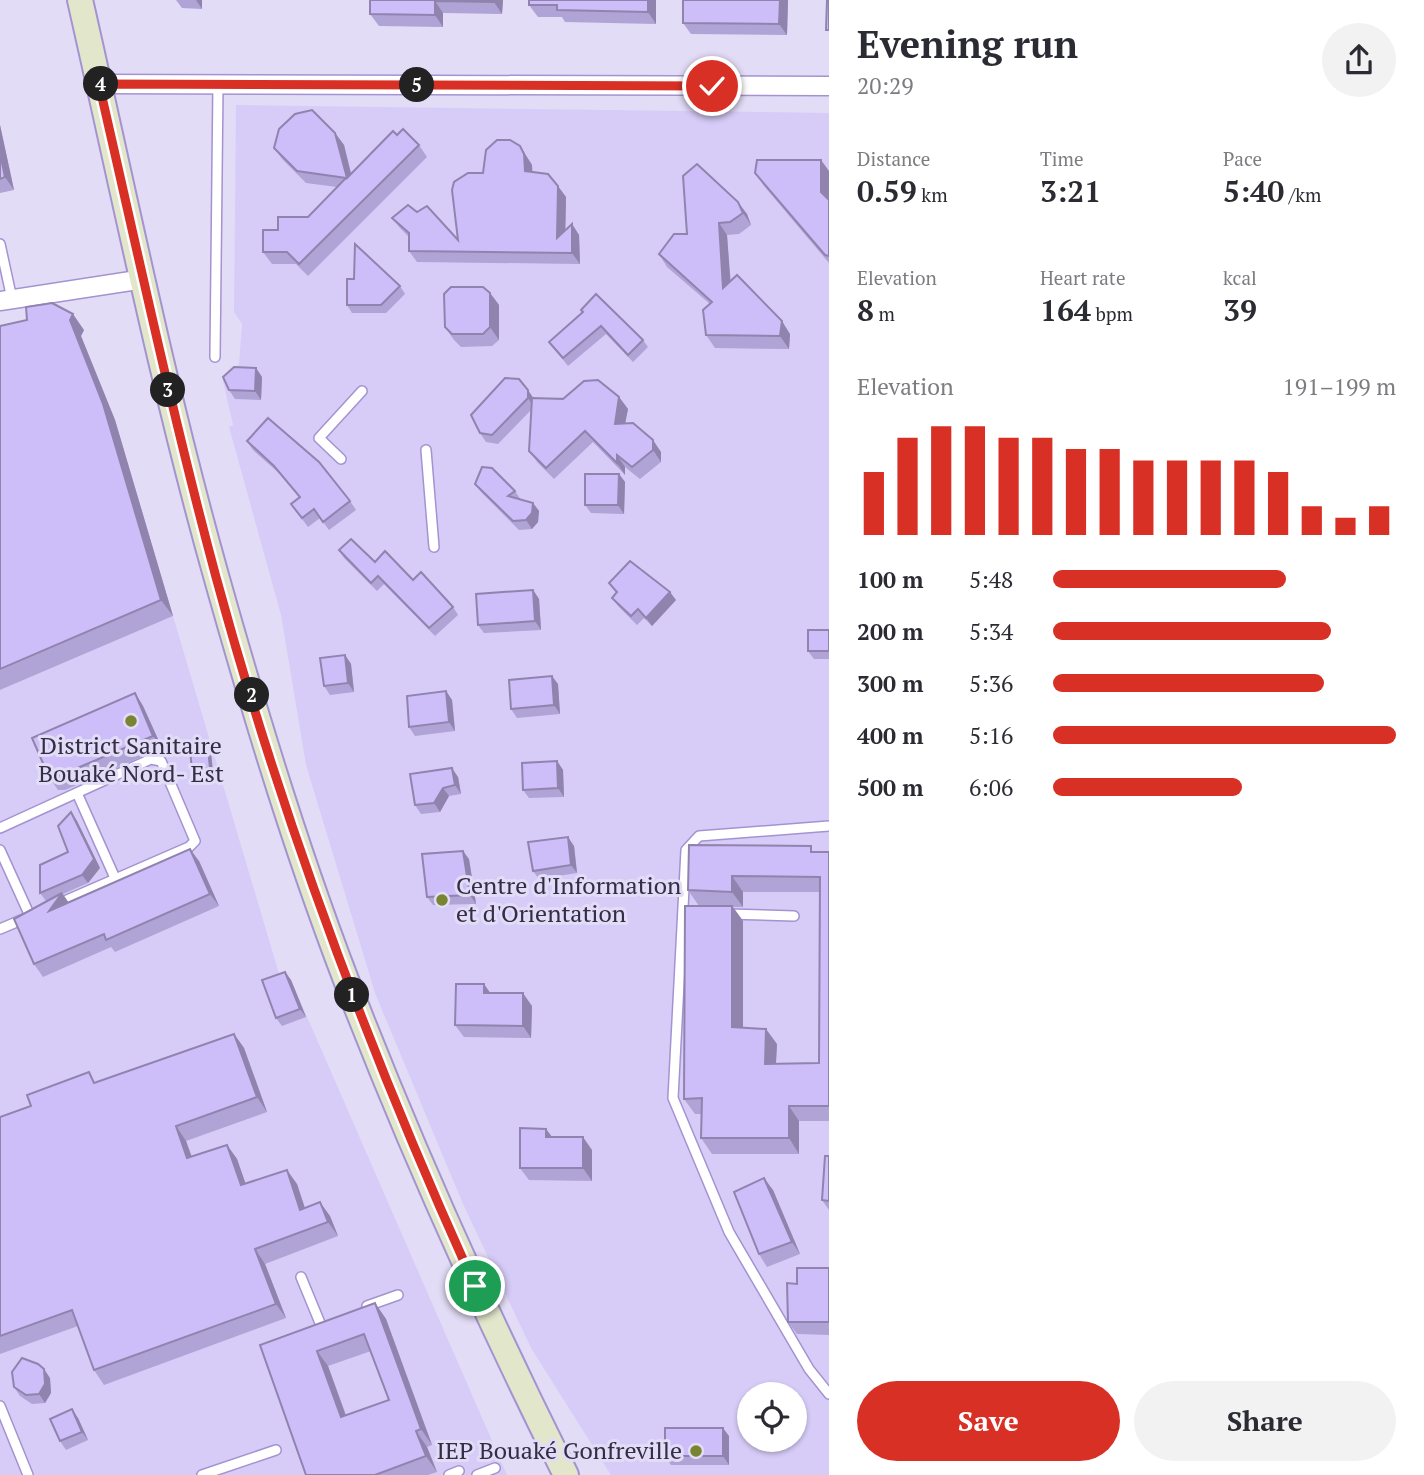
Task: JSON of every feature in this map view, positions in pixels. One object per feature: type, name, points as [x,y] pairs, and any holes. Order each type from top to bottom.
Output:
[{"type":"main road","points":[[80,0],[168,391],[217,580],[286,806],[354,1001],[442,1215],[507,1357],[566,1475]]},
{"type":"street","points":[[99,84],[829,86]]},
{"type":"street","points":[[6,300],[144,279]]},
{"type":"lane","points":[[215,357],[218,84]]},
{"type":"lane","points":[[0,244],[6,300]]},
{"type":"lane","points":[[341,459],[319,438],[362,391]]},
{"type":"lane","points":[[426,450],[434,547]]},
{"type":"lane","points":[[0,828],[157,759],[161,761],[195,841],[189,847],[0,929]]},
{"type":"lane","points":[[77,793],[115,878]]},
{"type":"lane","points":[[829,826],[699,836],[686,850],[673,1098],[729,1232],[809,1369],[829,1394]]},
{"type":"lane","points":[[0,850],[30,916]]},
{"type":"lane","points":[[684,912],[698,913]]},
{"type":"lane","points":[[712,913],[794,916]]},
{"type":"lane","points":[[301,1277],[320,1323]]},
{"type":"lane","points":[[359,1309],[398,1295]]},
{"type":"lane","points":[[308,1328],[333,1319]]},
{"type":"lane","points":[[0,1406],[28,1475]]},
{"type":"lane","points":[[202,1475],[276,1450]]},
{"type":"lane","points":[[477,1475],[495,1468]]},
{"type":"lane","points":[[449,1475],[459,1471]]},
{"type":"shaded area","points":[[236,105],[829,113],[829,1475],[611,1475],[531,1348],[463,1204],[375,993],[306,765],[281,615],[229,427],[233,425],[223,381],[239,364],[242,324],[234,312]]},
{"type":"shaded area","points":[[173,616],[280,977],[288,974],[291,980],[507,1475],[0,1475],[0,690]]},
{"type":"building","points":[[370,0],[494,0],[494,2],[435,1],[435,15],[370,14]]},
{"type":"building","points":[[529,0],[648,0],[648,12],[557,10],[557,5],[529,5]]},
{"type":"building","points":[[683,0],[780,0],[779,24],[683,23]]},
{"type":"building","points":[[829,0],[829,30],[826,30]]},
{"type":"building","points":[[312,110],[335,133],[347,178],[393,131],[397,135],[403,129],[419,145],[299,264],[287,252],[263,252],[263,230],[278,230],[278,217],[308,217],[346,178],[297,171],[274,148],[279,129],[295,114]]},
{"type":"building","points":[[497,140],[510,140],[520,146],[524,154],[525,171],[548,174],[558,186],[557,238],[572,224],[572,253],[409,251],[409,233],[392,218],[408,205],[417,212],[427,206],[458,240],[452,190],[454,182],[468,173],[483,173],[486,150]]},
{"type":"building","points":[[0,153],[5,177],[0,179]]},
{"type":"building","points":[[757,160],[821,160],[821,192],[829,200],[829,256],[825,255],[755,173]]},
{"type":"building","points":[[697,164],[738,202],[743,213],[730,222],[719,223],[723,288],[737,275],[782,321],[780,336],[706,335],[703,310],[712,302],[659,254],[674,234],[687,234],[683,176]]},
{"type":"building","points":[[355,244],[400,286],[381,305],[347,305],[347,279],[354,279]]},
{"type":"building","points":[[451,287],[483,287],[490,293],[490,327],[483,334],[452,334],[445,327],[444,294]]},
{"type":"building","points":[[596,294],[643,340],[628,355],[601,326],[563,358],[549,342],[583,312],[581,310]]},
{"type":"building","points":[[52,303],[73,314],[70,320],[103,404],[161,600],[0,669],[0,326],[27,320],[26,307]]},
{"type":"building","points":[[234,367],[256,368],[255,391],[229,390],[223,377]]},
{"type":"building","points":[[505,378],[519,379],[528,390],[528,398],[492,435],[480,433],[471,415]]},
{"type":"building","points":[[598,380],[619,397],[615,424],[633,423],[653,440],[653,450],[632,467],[617,455],[617,463],[585,431],[546,468],[529,451],[532,398],[563,399],[584,381]]},
{"type":"building","points":[[268,418],[319,462],[350,501],[323,522],[314,509],[302,518],[291,504],[300,497],[274,466],[247,441]]},
{"type":"building","points":[[482,467],[492,468],[515,491],[508,496],[533,503],[532,513],[526,520],[513,521],[475,484]]},
{"type":"building","points":[[585,474],[619,474],[618,505],[585,505]]},
{"type":"building","points":[[351,539],[375,562],[385,551],[413,580],[421,572],[453,607],[429,628],[378,576],[371,583],[339,550]]},
{"type":"building","points":[[630,561],[670,592],[646,618],[638,609],[631,616],[612,598],[617,592],[609,583]]},
{"type":"building","points":[[533,590],[535,621],[478,625],[476,594]]},
{"type":"building","points":[[808,630],[829,630],[829,651],[808,651]]},
{"type":"building","points":[[345,655],[348,683],[324,686],[320,658]]},
{"type":"building","points":[[552,676],[554,705],[511,709],[509,680]]},
{"type":"building","points":[[446,691],[449,722],[409,727],[407,696]]},
{"type":"building","points":[[135,693],[153,736],[56,777],[49,777],[32,738]]},
{"type":"building","points":[[208,748],[210,768],[192,770],[190,750]]},
{"type":"building","points":[[557,761],[558,788],[523,790],[522,763]]},
{"type":"building","points":[[452,768],[455,785],[443,788],[434,803],[415,805],[410,774]]},
{"type":"building","points":[[71,812],[94,859],[82,875],[40,893],[40,865],[68,852],[58,826]]},
{"type":"building","points":[[568,837],[571,865],[533,871],[528,842]]},
{"type":"building","points":[[689,845],[811,846],[811,852],[829,852],[829,1106],[789,1106],[789,1138],[701,1138],[702,1098],[684,1099],[685,906],[732,906],[732,1027],[766,1029],[765,1064],[819,1063],[820,877],[732,876],[732,892],[688,890]]},
{"type":"building","points":[[190,849],[210,894],[106,940],[104,934],[34,964],[14,919],[62,893],[49,911]]},
{"type":"building","points":[[463,851],[470,895],[427,897],[422,854]]},
{"type":"building","points":[[285,972],[300,1009],[276,1018],[262,980]]},
{"type":"building","points":[[456,984],[484,984],[484,993],[523,993],[523,1026],[455,1025]]},
{"type":"building","points":[[234,1034],[257,1097],[176,1126],[187,1158],[227,1145],[241,1185],[287,1170],[300,1210],[320,1202],[328,1222],[255,1249],[276,1304],[94,1370],[72,1310],[0,1336],[0,1117],[31,1106],[27,1095],[89,1072],[94,1083]]},
{"type":"building","points":[[520,1128],[546,1129],[546,1137],[583,1137],[583,1168],[520,1168]]},
{"type":"building","points":[[825,1156],[829,1156],[829,1201],[822,1200]]},
{"type":"building","points":[[764,1178],[792,1242],[759,1254],[734,1192]]},
{"type":"building","points":[[797,1268],[829,1268],[829,1322],[788,1322],[787,1283],[797,1284]]},
{"type":"building","points":[[375,1303],[421,1429],[416,1431],[426,1456],[375,1475],[306,1475],[260,1345]],"holes":[[[364,1334],[389,1400],[341,1417],[317,1351]]]},
{"type":"building","points":[[22,1358],[44,1369],[45,1384],[39,1394],[26,1395],[14,1387],[12,1372]]},
{"type":"building","points":[[72,1409],[82,1432],[60,1441],[50,1419]]},
{"type":"building","points":[[665,1428],[723,1428],[723,1456],[665,1456]]},
{"type":"place","name":"District Sanitaire Bouaké Nord- Est","points":[[131,721]]},
{"type":"place","name":"Centre d'Information et d'Orientation","points":[[442,900]]},
{"type":"place","name":"IEP Bouaké Gonfreville","points":[[696,1451]]},
{"type":"route","points":[[475,1286],[442,1215],[354,1001],[286,806],[217,580],[168,391],[99,84],[712,86]]}]
